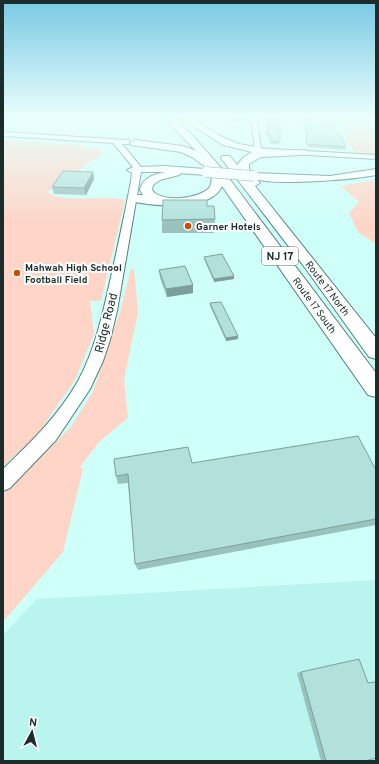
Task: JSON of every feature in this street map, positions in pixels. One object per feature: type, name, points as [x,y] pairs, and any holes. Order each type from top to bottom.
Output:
[{"type":"highway","points":[[134,169],[137,154]]},
{"type":"highway","points":[[134,198],[183,202],[206,196],[216,188],[212,171],[191,154]]},
{"type":"highway","name":"Route 17 South","points":[[202,154],[212,171],[376,389]]},
{"type":"highway","name":"Route 17 North","points":[[222,154],[268,210],[376,352]]},
{"type":"highway","points":[[255,154],[243,163],[243,168],[255,185],[268,210]]},
{"type":"highway","points":[[160,200],[150,196],[146,190],[146,186],[156,178],[179,172]]},
{"type":"street","points":[[117,154],[134,169],[179,172],[212,171],[254,176],[328,179],[349,178],[376,172]]},
{"type":"street","points":[[124,154],[134,169]]},
{"type":"street","points":[[317,154],[334,159],[349,167]]},
{"type":"street","points":[[324,154],[372,157]]},
{"type":"street","points":[[328,179],[349,167],[372,157]]},
{"type":"street","name":"Ridge Road","points":[[3,482],[50,436],[84,385],[95,361],[103,340],[134,198],[134,169]]},
{"type":"shaded area","points":[[3,154],[101,154],[102,155],[89,162],[73,176],[55,183],[54,188],[47,191],[53,195],[62,197],[117,198],[125,200],[101,301],[90,301],[94,334],[75,380],[37,435],[3,466]]},
{"type":"shaded area","points":[[376,180],[376,244],[358,232],[349,213],[359,202],[340,186]]},
{"type":"shaded area","points":[[134,269],[138,312],[124,380],[128,418],[99,442],[80,467],[83,469],[63,552],[3,622],[3,494],[70,428],[93,392],[121,309],[130,271]]},
{"type":"shaded area","points":[[376,580],[376,761],[3,761],[3,635],[37,599]]},
{"type":"building","points":[[63,171],[93,172],[84,188],[52,187]]},
{"type":"building","points":[[163,200],[207,200],[207,206],[214,206],[215,219],[162,220]]},
{"type":"building","points":[[222,254],[234,276],[214,279],[204,257]]},
{"type":"building","points":[[185,266],[193,285],[166,289],[159,270]]},
{"type":"building","points":[[221,302],[238,336],[226,338],[210,303]]},
{"type":"building","points":[[358,436],[376,470],[376,519],[135,564],[128,474],[116,476],[114,459],[188,447],[192,463]]},
{"type":"building","points":[[359,659],[368,683],[375,682],[376,685],[376,758],[365,761],[326,761],[301,672]]},
{"type":"place","name":"Garner Hotels","points":[[188,226]]},
{"type":"place","name":"Mahwah High School Football Field","points":[[17,273]]}]
